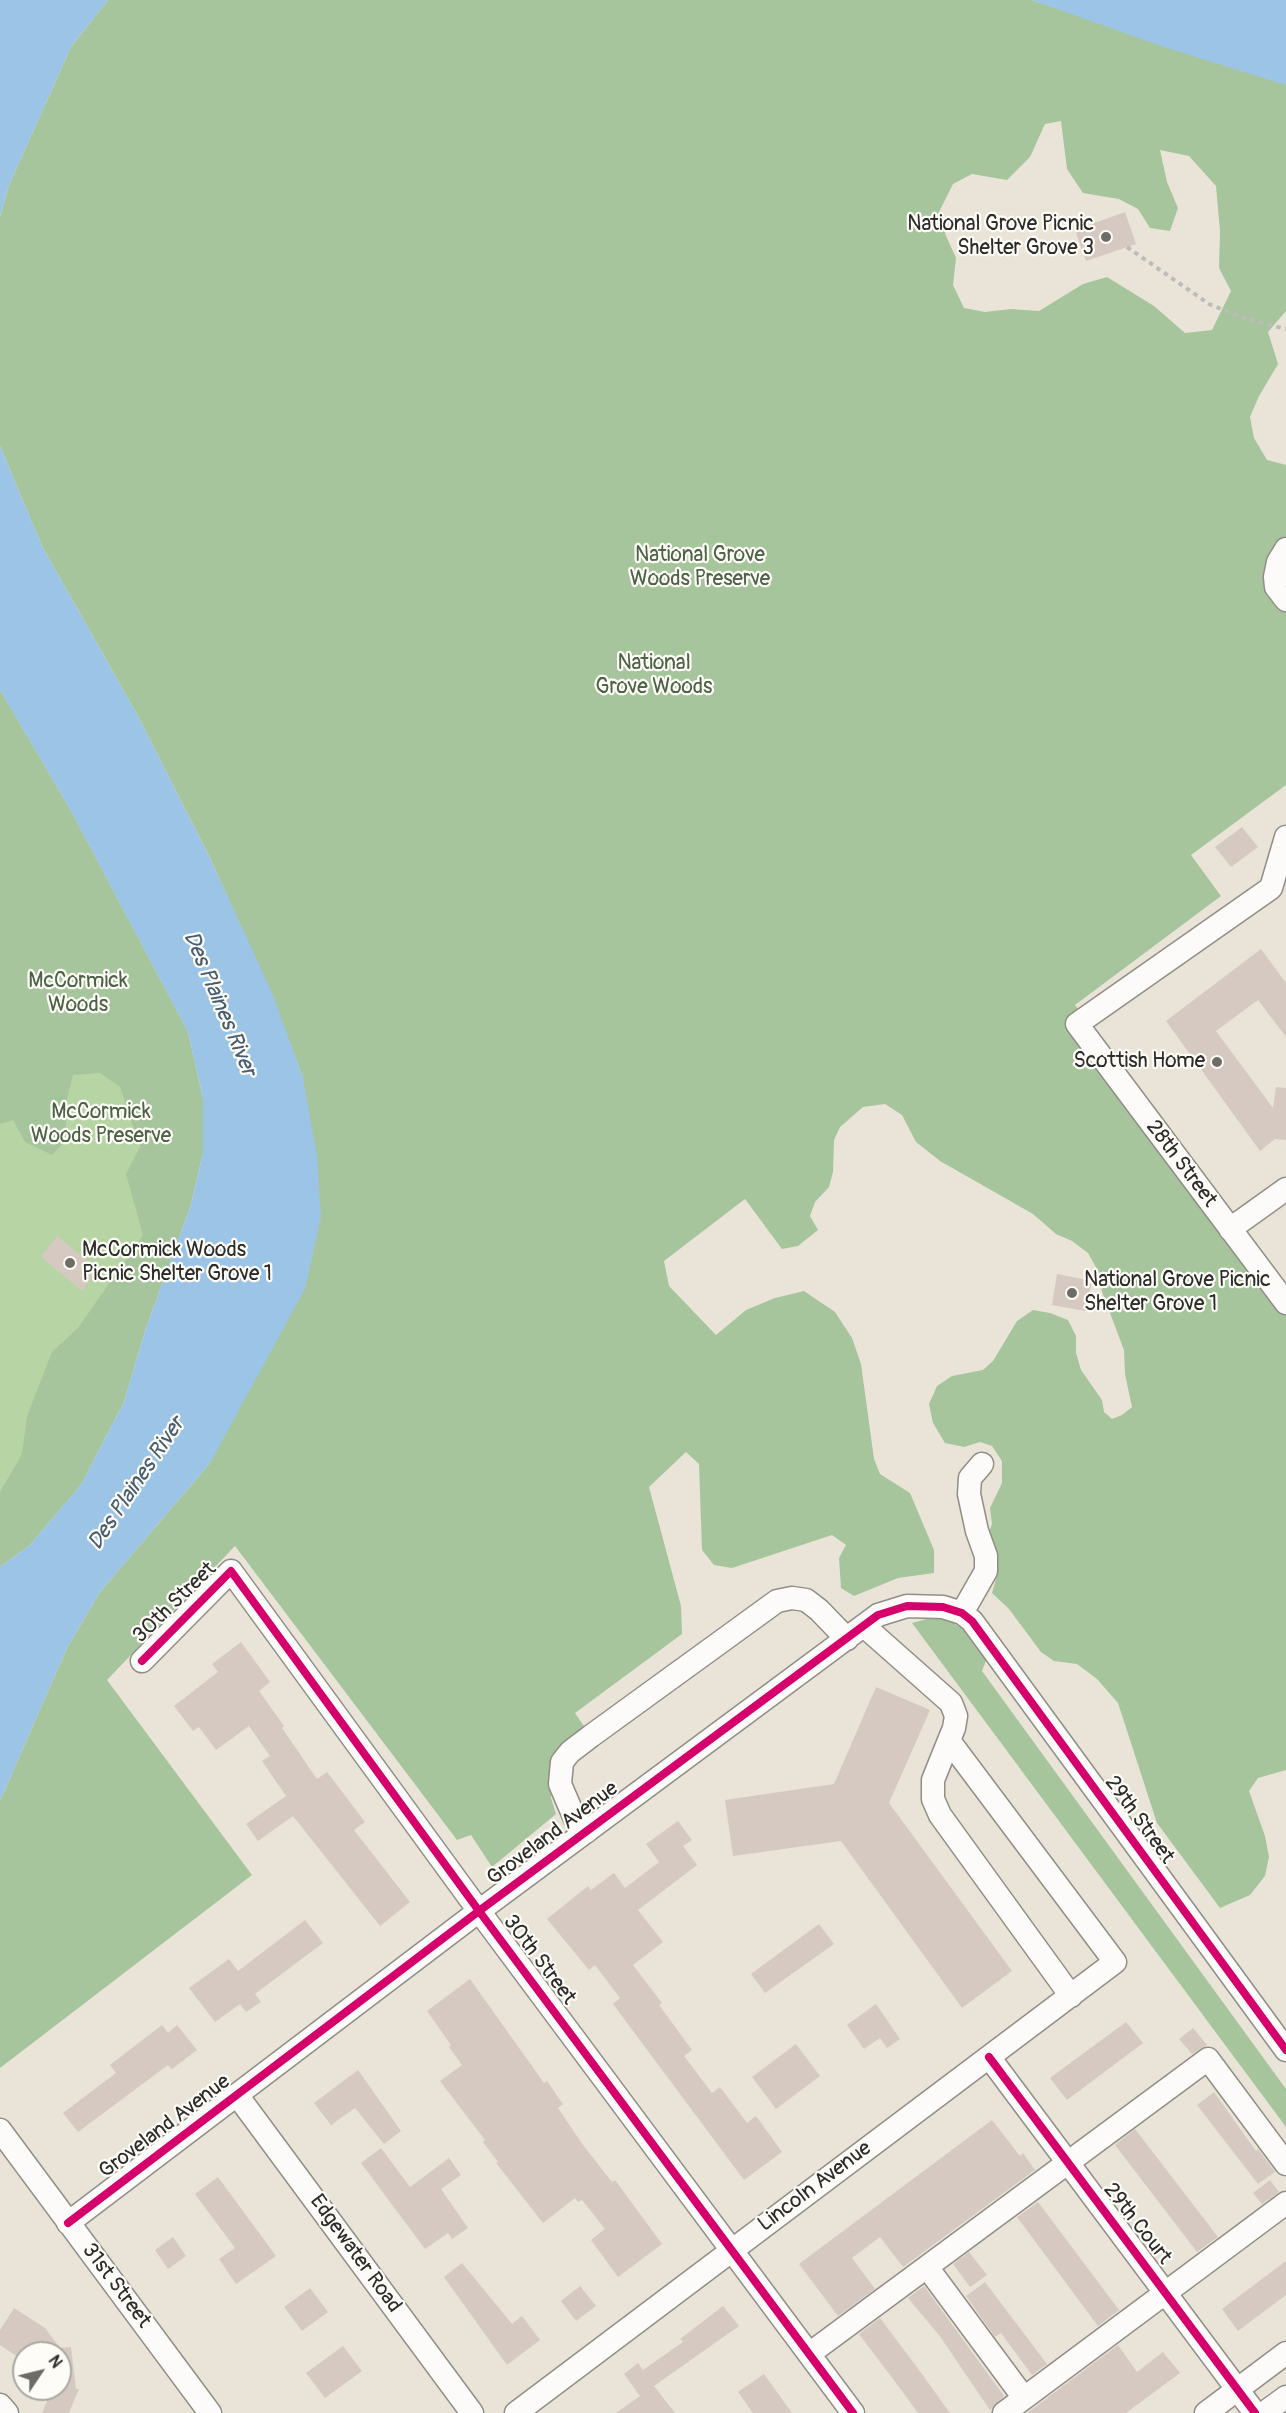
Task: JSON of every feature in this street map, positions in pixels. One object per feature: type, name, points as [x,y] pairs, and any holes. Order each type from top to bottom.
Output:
[{"type":"street","points":[[1286,549],[1278,562],[1275,577],[1276,587],[1286,600]]},
{"type":"street","name":"28th Street","points":[[1283,1292],[1230,1229],[1077,1024],[1271,888],[1286,837]]},
{"type":"street","points":[[1230,1229],[1286,1189]]},
{"type":"street","points":[[962,1613],[982,1580],[987,1565],[969,1494],[970,1478],[982,1464]]},
{"type":"street","name":"30th Street","points":[[142,1660],[231,1571],[479,1911],[853,2413]]},
{"type":"street","points":[[586,1832],[565,1801],[560,1784],[562,1762],[570,1752],[777,1601],[792,1598],[806,1600],[855,1632],[951,1703],[956,1716],[950,1742],[933,1780],[933,1799],[940,1815],[1071,1996]]},
{"type":"street","name":"Groveland Avenue","points":[[68,2223],[479,1911],[878,1616],[907,1606],[943,1607],[962,1613]]},
{"type":"street","name":"29th Street","points":[[962,1613],[972,1621],[995,1651],[1286,2050]]},
{"type":"street","name":"Lincoln Avenue","points":[[516,2413],[1116,1962],[950,1742]]},
{"type":"street","name":"29th Court","points":[[989,2057],[1067,2163],[1166,2290],[1255,2413]]},
{"type":"street","points":[[809,2354],[1208,2059],[1286,2164]]},
{"type":"street","name":"Edgewater Road","points":[[237,2094],[472,2413]]},
{"type":"street","name":"31st Street","points":[[0,2130],[210,2413]]},
{"type":"street","points":[[1004,2413],[1166,2290],[1286,2203]]},
{"type":"street","points":[[927,2267],[1024,2398]]},
{"type":"street","points":[[1206,2413],[1286,2353]]},
{"type":"street","points":[[1263,2413],[1286,2397]]},
{"type":"street","points":[[0,2405],[7,2413]]},
{"type":"path","points":[[1127,247],[1209,304],[1246,319],[1286,329]]},
{"type":"green space","name":"National Grove Woods","points":[[108,0],[1032,0],[1286,84],[1286,311],[1268,332],[1278,364],[1259,396],[1250,417],[1254,438],[1267,460],[1286,465],[1286,785],[1191,855],[1221,896],[1075,1005],[1286,1291],[1286,1770],[1258,1778],[1249,1791],[1265,1836],[1269,1857],[1265,1876],[1250,1895],[1220,1908],[1157,1823],[1118,1703],[1097,1679],[1077,1664],[1054,1661],[1041,1652],[1009,1609],[992,1593],[996,1579],[994,1553],[986,1541],[992,1524],[990,1508],[1002,1483],[1002,1461],[992,1446],[980,1442],[964,1447],[945,1443],[933,1423],[929,1404],[937,1386],[952,1376],[983,1370],[993,1361],[1017,1321],[1033,1310],[1068,1320],[1076,1336],[1076,1353],[1081,1370],[1102,1400],[1104,1412],[1112,1419],[1132,1407],[1125,1374],[1124,1350],[1102,1292],[1098,1271],[1088,1253],[1072,1241],[1056,1234],[1033,1214],[940,1161],[916,1142],[902,1115],[885,1104],[863,1107],[840,1127],[834,1140],[833,1172],[829,1187],[815,1202],[810,1216],[818,1230],[798,1246],[782,1249],[745,1199],[664,1261],[669,1286],[716,1335],[746,1310],[775,1298],[804,1291],[835,1312],[852,1338],[861,1364],[874,1459],[880,1474],[910,1493],[934,1550],[934,1573],[898,1578],[854,1596],[841,1588],[839,1558],[846,1545],[832,1535],[732,1568],[714,1565],[702,1550],[699,1464],[686,1452],[649,1487],[681,1606],[682,1634],[575,1713],[586,1729],[558,1751],[550,1767],[551,1798],[556,1814],[492,1867],[471,1835],[457,1840],[235,1546],[107,1680],[252,1875],[0,2068],[0,1801],[67,1648],[100,1592],[210,1463],[303,1078],[272,995],[211,860],[138,716],[42,546],[0,446],[0,217],[9,185],[71,47]],"holes":[[[1061,121],[1067,169],[1083,193],[1119,199],[1138,209],[1150,228],[1170,231],[1178,208],[1167,182],[1160,150],[1189,156],[1216,186],[1220,231],[1219,268],[1231,291],[1212,330],[1185,333],[1154,306],[1107,277],[1083,284],[1039,311],[1011,309],[985,312],[964,308],[953,285],[956,258],[939,212],[953,184],[972,174],[1007,180],[1030,157],[1045,124]]]},
{"type":"green space","name":"McCormick Woods","points":[[0,690],[70,809],[188,1032],[203,1153],[0,1567]]},
{"type":"green space","name":"McCormick Woods","points":[[0,690],[70,809],[188,1032],[203,1098],[203,1153],[191,1205],[146,1328],[124,1402],[81,1485],[30,1545],[0,1567],[0,1492],[22,1454],[27,1416],[52,1352],[78,1328],[143,1235],[126,1174],[140,1147],[120,1087],[100,1073],[73,1075],[66,1102],[66,1140],[52,1155],[25,1142],[13,1120],[0,1124]]},
{"type":"green space","points":[[934,1617],[952,1622],[964,1630],[987,1658],[982,1671],[1286,2089],[1286,2127],[912,1623]]},
{"type":"water","points":[[0,0],[108,0],[71,47],[9,185],[0,217]]},
{"type":"water","points":[[1032,0],[1286,0],[1286,85],[1164,47]]},
{"type":"water","name":"Des Plaines River","points":[[0,446],[42,546],[138,716],[211,860],[273,995],[303,1078],[317,1156],[321,1217],[305,1289],[210,1463],[100,1592],[67,1648],[0,1801],[0,1567],[30,1545],[81,1485],[124,1402],[146,1328],[191,1205],[203,1153],[203,1098],[188,1032],[70,809],[0,690]]},
{"type":"building","name":"National Grove Picnic Shelter Grove 3","points":[[1125,212],[1136,244],[1086,261],[1075,230]]},
{"type":"building","points":[[1242,827],[1258,847],[1231,867],[1215,847]]},
{"type":"building","name":"Scottish Home","points":[[1261,949],[1286,983],[1286,1037],[1258,1000],[1216,1031],[1273,1108],[1276,1087],[1286,1088],[1286,1140],[1275,1139],[1260,1151],[1166,1021]]},
{"type":"building","name":"McCormick Woods Picnic Shelter Grove 1","points":[[57,1236],[98,1269],[82,1291],[41,1257]]},
{"type":"building","name":"National Grove Picnic Shelter Grove 1","points":[[1057,1274],[1092,1281],[1086,1311],[1052,1305]]},
{"type":"building","points":[[241,1642],[270,1682],[259,1691],[284,1726],[282,1728],[317,1779],[327,1772],[365,1822],[354,1830],[410,1902],[380,1926],[293,1816],[258,1841],[246,1824],[286,1796],[262,1761],[270,1756],[249,1726],[216,1750],[199,1727],[193,1731],[174,1706],[218,1672],[212,1664]]},
{"type":"building","points":[[876,1687],[930,1710],[889,1803],[1012,1971],[962,2008],[841,1841],[733,1856],[725,1800],[834,1784]]},
{"type":"building","points":[[678,1821],[692,1840],[683,1846],[697,1865],[638,1910],[663,1942],[633,1965],[662,2003],[659,2005],[692,2050],[684,2056],[712,2093],[720,2087],[747,2123],[756,2116],[782,2152],[744,2180],[613,2004],[620,1998],[595,1965],[589,1970],[547,1919],[588,1886],[591,1890],[614,1873],[625,1888],[659,1862],[646,1844]]},
{"type":"building","points":[[305,1920],[323,1943],[255,1994],[261,2002],[246,2012],[240,2004],[215,2022],[189,1988],[229,1959],[238,1971]]},
{"type":"building","points":[[819,1924],[834,1944],[765,1993],[751,1974]]},
{"type":"building","points":[[470,1979],[544,2083],[547,2081],[563,2104],[558,2108],[583,2145],[612,2182],[615,2180],[662,2244],[618,2277],[591,2240],[605,2229],[582,2200],[578,2202],[575,2198],[543,2223],[496,2163],[498,2162],[483,2142],[485,2140],[440,2081],[462,2065],[427,2011]]},
{"type":"building","points":[[876,2004],[900,2039],[887,2048],[880,2038],[864,2049],[847,2025]]},
{"type":"building","points":[[1126,2022],[1143,2043],[1067,2100],[1050,2078]]},
{"type":"building","points":[[162,2025],[168,2033],[177,2025],[197,2050],[172,2069],[168,2065],[78,2132],[63,2113],[116,2073],[110,2065]]},
{"type":"building","points":[[1193,2028],[1207,2045],[1192,2054],[1179,2039]]},
{"type":"building","points":[[796,2044],[820,2076],[776,2109],[752,2077]]},
{"type":"building","points":[[358,2070],[401,2131],[384,2144],[355,2108],[331,2125],[314,2103]]},
{"type":"building","points":[[1214,2092],[1256,2151],[1258,2149],[1275,2172],[1258,2184],[1197,2105]]},
{"type":"building","points":[[992,2120],[1020,2156],[1023,2153],[1035,2170],[903,2267],[880,2237],[852,2258],[875,2289],[838,2316],[799,2264]]},
{"type":"building","points":[[1135,2129],[1218,2237],[1197,2252],[1115,2145]]},
{"type":"building","points":[[381,2148],[410,2187],[449,2158],[461,2175],[441,2189],[468,2228],[452,2239],[448,2233],[425,2249],[361,2163]]},
{"type":"building","points":[[218,2177],[276,2256],[236,2284],[219,2259],[235,2248],[195,2194]]},
{"type":"building","points":[[1270,2180],[1279,2192],[1262,2204],[1253,2193]]},
{"type":"building","points":[[1038,2202],[1119,2310],[1098,2326],[1017,2217]]},
{"type":"building","points":[[173,2237],[186,2256],[168,2269],[155,2250]]},
{"type":"building","points":[[969,2252],[987,2275],[970,2287],[953,2264]]},
{"type":"building","points":[[1286,2261],[1286,2295],[1238,2331],[1222,2309]]},
{"type":"building","points":[[462,2263],[512,2324],[522,2316],[540,2340],[507,2365],[444,2277]]},
{"type":"building","points":[[985,2282],[1047,2364],[1032,2375],[1001,2333],[995,2337],[966,2296]]},
{"type":"building","points":[[580,2286],[596,2306],[576,2321],[561,2301]]},
{"type":"building","points":[[924,2286],[1004,2396],[990,2410],[939,2335],[908,2298]]},
{"type":"building","points":[[310,2288],[328,2312],[302,2331],[284,2307]]},
{"type":"building","points":[[723,2306],[739,2326],[654,2386],[675,2413],[616,2413],[640,2396],[624,2374],[638,2363],[643,2370],[683,2342],[680,2339]]},
{"type":"building","points":[[14,2308],[45,2328],[55,2341],[12,2341],[12,2353],[0,2345],[0,2330]]},
{"type":"building","points":[[880,2318],[950,2413],[918,2413],[859,2334]]},
{"type":"building","points":[[1118,2345],[1137,2372],[1163,2352],[1180,2373],[1126,2413],[1027,2413]]},
{"type":"building","points":[[343,2346],[362,2371],[325,2398],[306,2373]]},
{"type":"building","points":[[72,2355],[76,2389],[79,2389],[69,2413],[42,2413],[47,2401],[72,2401]]},
{"type":"building","points":[[764,2374],[792,2413],[753,2413],[738,2392]]},
{"type":"cycle path","points":[[142,1661],[231,1571],[479,1911],[853,2413]]},
{"type":"cycle path","points":[[68,2223],[479,1911],[878,1615],[907,1606],[943,1607],[962,1613],[972,1621],[1286,2050]]},
{"type":"cycle path","points":[[989,2057],[1255,2413]]},
{"type":"place","name":"National Grove Picnic Shelter Grove 3","points":[[1106,237]]},
{"type":"place","name":"Scottish Home","points":[[1217,1062]]},
{"type":"place","name":"McCormick Woods Picnic Shelter Grove 1","points":[[70,1263]]},
{"type":"place","name":"National Grove Picnic Shelter Grove 1","points":[[1072,1293]]},
{"type":"park label","name":"National Grove Woods Preserve","points":[[700,568]]},
{"type":"park label","name":"McCormick Woods Preserve","points":[[101,1125]]}]
